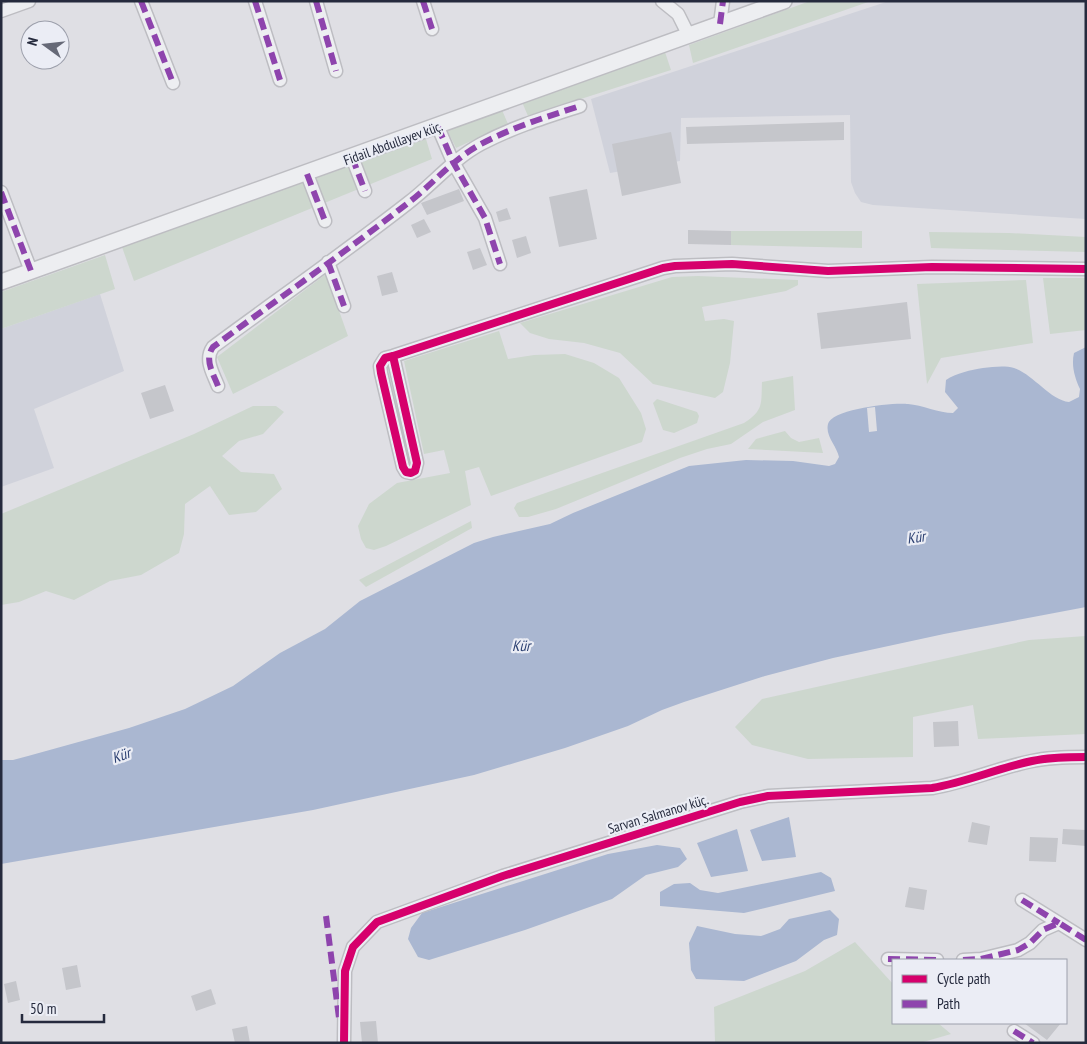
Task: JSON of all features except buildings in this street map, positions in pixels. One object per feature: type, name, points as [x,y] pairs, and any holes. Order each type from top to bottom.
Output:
[{"type":"street","points":[[1,12],[29,1]]},
{"type":"street","points":[[141,1],[173,83]]},
{"type":"street","points":[[255,1],[280,80]]},
{"type":"street","points":[[316,1],[336,71]]},
{"type":"street","points":[[423,1],[432,29]]},
{"type":"street","points":[[662,1],[678,14],[688,36]]},
{"type":"street","points":[[720,24],[723,1]]},
{"type":"street","name":"Fidail Abdullayev küç.","points":[[1,282],[438,127],[784,1]]},
{"type":"street","points":[[218,386],[208,362],[208,353],[212,347],[409,203],[454,162],[481,144],[522,124],[580,106]]},
{"type":"street","points":[[438,127],[454,162],[485,218],[500,264]]},
{"type":"street","points":[[352,157],[365,191]]},
{"type":"street","points":[[307,174],[325,221]]},
{"type":"street","points":[[1,192],[31,271]]},
{"type":"street","points":[[328,262],[344,306]]},
{"type":"street","points":[[393,356],[417,463],[415,471],[411,473],[406,472],[403,467],[381,374],[380,366],[385,358],[663,268],[732,264],[828,271],[932,267],[1086,269]]},
{"type":"street","name":"Sarvan Salmanov küç.","points":[[344,1043],[345,971],[353,946],[377,922],[503,876],[740,802],[768,796],[932,788],[958,783],[1031,761],[1059,757],[1086,757]]},
{"type":"street","points":[[1022,900],[1086,940]]},
{"type":"street","points":[[981,959],[1018,950],[1030,943],[1043,930],[1059,923]]},
{"type":"street","points":[[888,959],[892,959]]},
{"type":"street","points":[[1014,1031],[1033,1043]]},
{"type":"shaded area","points":[[810,1],[871,1],[693,63],[689,45]]},
{"type":"shaded area","points":[[889,1],[1086,1],[1086,219],[873,205],[861,202],[851,182],[850,115],[681,118],[680,161],[610,173],[591,99]]},
{"type":"shaded area","points":[[665,52],[671,70],[528,116],[522,102]]},
{"type":"shaded area","points":[[502,110],[508,124],[456,148],[447,130]]},
{"type":"shaded area","points":[[426,139],[432,159],[134,281],[122,247]]},
{"type":"shaded area","points":[[731,231],[862,231],[862,248],[731,245]]},
{"type":"shaded area","points":[[929,232],[1009,233],[1086,237],[1086,252],[931,248]]},
{"type":"shaded area","points":[[105,255],[115,289],[1,329],[1,292]]},
{"type":"shaded area","points":[[326,274],[348,336],[233,394],[217,357]]},
{"type":"shaded area","points":[[698,276],[798,280],[798,285],[786,291],[702,307],[705,321],[724,319],[734,321],[730,363],[723,392],[715,398],[653,384],[620,353],[584,343],[549,339],[530,333],[520,323],[672,277]]},
{"type":"shaded area","points":[[1043,278],[1086,278],[1086,330],[1050,334]]},
{"type":"shaded area","points":[[1026,280],[1033,343],[941,358],[927,384],[917,284]]},
{"type":"shaded area","points":[[100,294],[124,371],[34,409],[54,468],[1,487],[1,329]]},
{"type":"shaded area","points":[[499,331],[508,359],[534,355],[565,354],[594,363],[619,378],[641,413],[646,429],[642,442],[491,496],[479,467],[465,471],[471,505],[386,546],[374,550],[366,548],[361,539],[358,526],[369,504],[397,483],[450,473],[444,450],[424,454],[404,361]]},
{"type":"shaded area","points":[[793,376],[795,410],[763,422],[731,444],[707,449],[680,458],[556,509],[528,517],[519,517],[514,508],[517,503],[744,423],[755,414],[760,406],[762,382]]},
{"type":"shaded area","points":[[657,399],[697,412],[699,416],[697,423],[674,433],[663,430],[653,403]]},
{"type":"shaded area","points":[[253,406],[276,406],[284,412],[263,434],[239,441],[222,456],[241,472],[274,474],[282,489],[256,512],[229,515],[210,486],[185,504],[184,534],[179,553],[141,575],[110,581],[74,600],[46,591],[19,602],[1,605],[1,514],[194,434]]},
{"type":"shaded area","points":[[785,431],[791,438],[799,442],[819,438],[823,453],[748,449],[756,439]]},
{"type":"shaded area","points":[[471,521],[472,528],[366,587],[359,580]]},
{"type":"shaded area","points":[[1086,636],[1086,734],[978,739],[973,705],[913,717],[913,757],[808,759],[752,745],[735,727],[762,699],[1029,640]]},
{"type":"shaded area","points":[[855,942],[892,983],[892,1024],[939,1024],[951,1034],[920,1043],[715,1043],[714,1007],[805,971]]},
{"type":"water","name":"Kür","points":[[1086,347],[1086,607],[944,634],[833,658],[765,676],[684,702],[628,726],[565,748],[474,775],[313,810],[1,864],[1,760],[13,760],[28,756],[129,728],[185,709],[233,686],[280,653],[325,629],[360,601],[474,543],[550,524],[689,466],[746,460],[793,461],[829,466],[835,464],[839,457],[828,433],[828,424],[832,419],[840,414],[851,411],[890,404],[913,405],[953,413],[958,408],[945,392],[946,380],[959,374],[991,367],[1014,368],[1021,371],[1055,397],[1069,402],[1079,397],[1080,389],[1074,372],[1074,353]]},
{"type":"water","points":[[789,817],[796,857],[762,861],[750,830]]},
{"type":"water","points":[[737,829],[748,871],[711,877],[697,843]]},
{"type":"water","points":[[657,845],[680,848],[687,859],[678,867],[646,875],[612,899],[525,930],[429,960],[418,957],[408,939],[411,928],[422,913],[608,854]]},
{"type":"water","points":[[821,872],[831,878],[835,891],[744,913],[660,906],[660,892],[674,884],[690,883],[700,890],[718,893]]},
{"type":"water","points":[[830,910],[839,919],[837,935],[824,940],[796,961],[744,981],[696,979],[691,970],[689,943],[697,926],[735,934],[761,936],[780,929],[789,919]]},
{"type":"pier","points":[[875,407],[877,431],[869,432],[867,408]]},
{"type":"marked path","points":[[141,1],[173,83]]},
{"type":"marked path","points":[[255,1],[280,80]]},
{"type":"marked path","points":[[316,1],[336,71]]},
{"type":"marked path","points":[[423,1],[432,29]]},
{"type":"marked path","points":[[720,24],[723,1]]},
{"type":"marked path","points":[[218,386],[209,362],[210,352],[213,347],[384,222],[471,150],[517,127],[580,106]]},
{"type":"marked path","points":[[438,127],[453,162],[485,218],[500,264]]},
{"type":"marked path","points":[[352,157],[365,191]]},
{"type":"marked path","points":[[307,174],[325,221]]},
{"type":"marked path","points":[[1,192],[31,271]]},
{"type":"marked path","points":[[328,262],[344,306]]},
{"type":"marked path","points":[[1022,900],[1059,923]]},
{"type":"marked path","points":[[326,916],[339,1018]]},
{"type":"marked path","points":[[981,959],[1018,950],[1030,943],[1043,930],[1059,923],[1086,940]]},
{"type":"marked path","points":[[888,959],[892,959]]},
{"type":"marked path","points":[[1014,1031],[1033,1043]]},
{"type":"cycle path","points":[[393,356],[417,463],[415,471],[411,473],[406,472],[403,467],[381,373],[380,366],[385,358],[663,268],[732,264],[828,271],[932,267],[1086,269]]},
{"type":"cycle path","points":[[344,1043],[345,971],[353,947],[377,922],[503,876],[740,802],[768,796],[932,788],[1032,761],[1052,758],[1086,757]]}]
